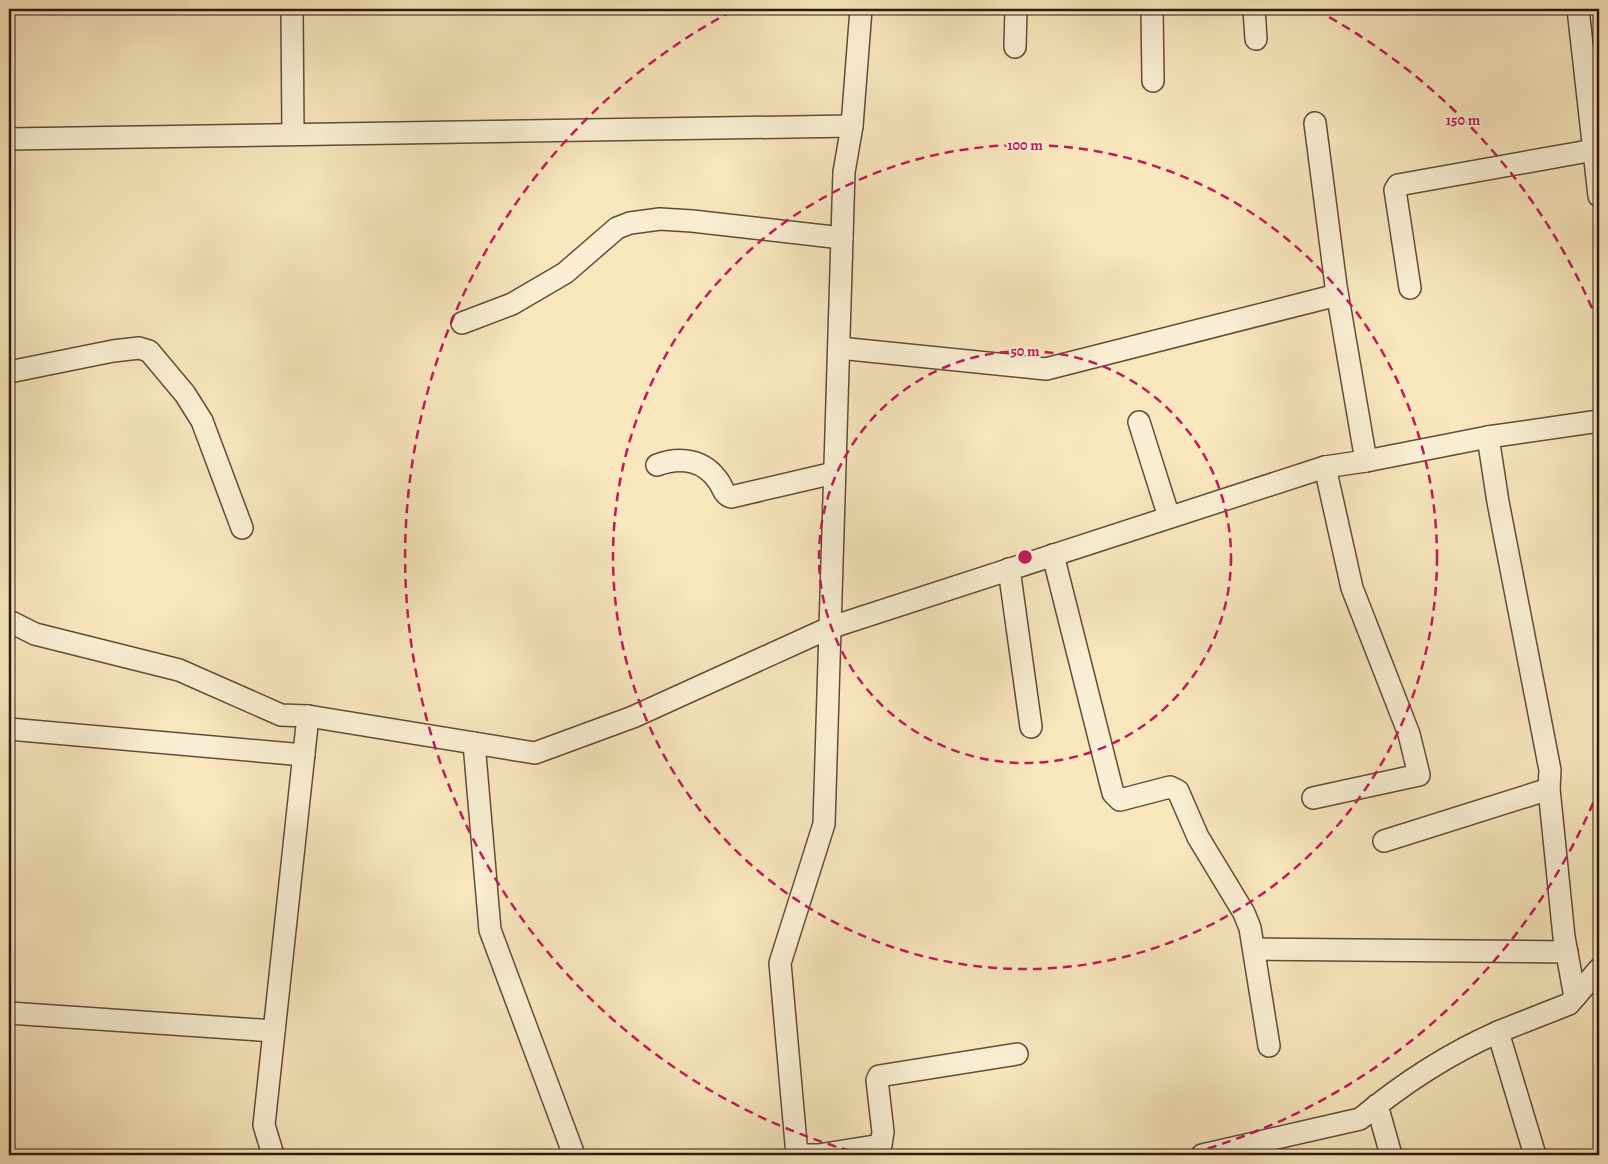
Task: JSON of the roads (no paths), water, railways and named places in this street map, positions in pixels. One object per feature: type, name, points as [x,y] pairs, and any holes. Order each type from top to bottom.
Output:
[{"type":"street","points":[[292,9],[293,134]]},
{"type":"street","points":[[861,9],[852,126],[844,172],[824,824],[780,963],[797,1155],[818,1155],[881,1145],[883,1132],[877,1080],[879,1076],[1017,1054]]},
{"type":"street","points":[[1015,47],[1016,9]]},
{"type":"street","points":[[1152,9],[1153,81]]},
{"type":"street","points":[[1254,9],[1256,39]]},
{"type":"street","points":[[1578,9],[1599,196]]},
{"type":"street","points":[[1315,123],[1338,295],[1366,461]]},
{"type":"street","points":[[9,139],[852,126]]},
{"type":"street","points":[[1410,288],[1395,190],[1398,185],[1594,150]]},
{"type":"street","points":[[462,323],[512,304],[565,273],[617,228],[630,223],[660,219],[842,238]]},
{"type":"street","points":[[838,348],[1046,368],[1338,295]]},
{"type":"street","points":[[9,372],[113,351],[139,348],[149,351],[173,378],[202,421],[242,528]]},
{"type":"street","points":[[9,620],[35,634],[180,670],[281,715],[308,716],[535,753],[633,717],[829,628],[1325,466],[1366,461],[1488,437],[1599,421]]},
{"type":"street","points":[[1139,422],[1169,517]]},
{"type":"street","points":[[1488,437],[1500,511],[1550,770],[1549,789],[1567,952],[1575,997]]},
{"type":"street","points":[[657,465],[689,460],[702,465],[719,481],[727,496],[731,498],[834,473]]},
{"type":"street","points":[[1312,798],[1419,775],[1409,734],[1352,588],[1325,466]]},
{"type":"street","points":[[1053,555],[1113,793],[1120,800],[1170,787],[1178,790],[1198,837],[1244,913],[1255,949],[1269,1046]]},
{"type":"street","points":[[1009,570],[1031,727]]},
{"type":"street","points":[[273,1155],[264,1125],[308,716]]},
{"type":"street","points":[[9,729],[304,755]]},
{"type":"street","points":[[474,743],[490,930],[574,1155]]},
{"type":"street","points":[[1384,841],[1549,789]]},
{"type":"street","points":[[1255,949],[1567,952]]},
{"type":"street","points":[[1202,1155],[1360,1119],[1377,1105],[1463,1047],[1569,1004],[1599,969]]},
{"type":"street","points":[[9,1013],[274,1031]]},
{"type":"street","points":[[1498,1032],[1535,1155]]},
{"type":"street","points":[[1377,1105],[1391,1155]]}]
